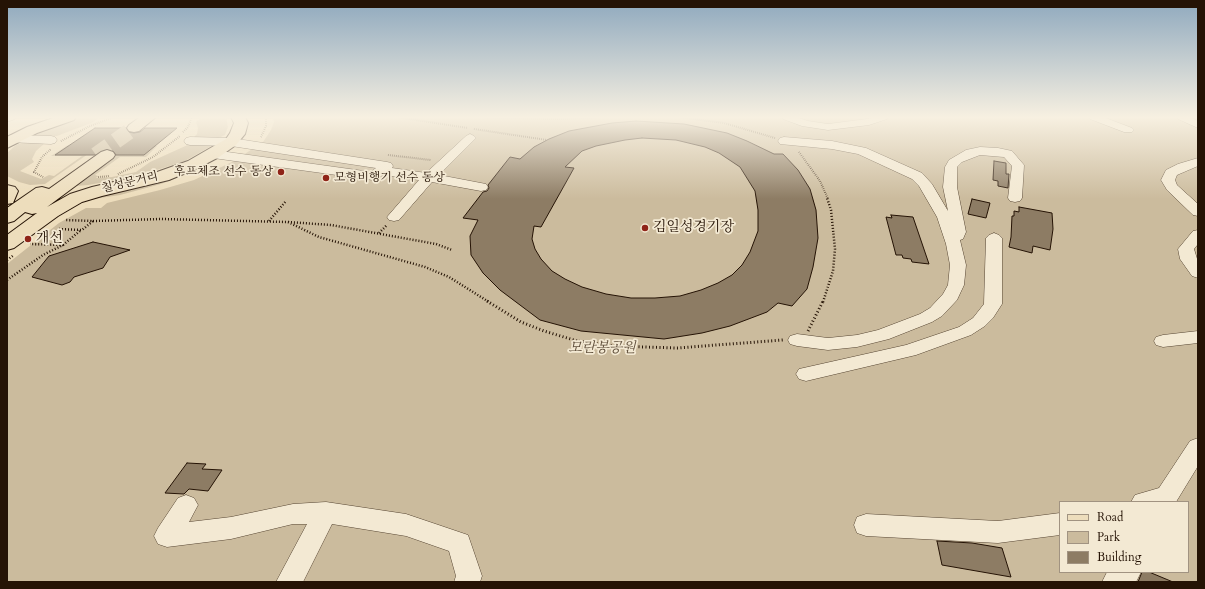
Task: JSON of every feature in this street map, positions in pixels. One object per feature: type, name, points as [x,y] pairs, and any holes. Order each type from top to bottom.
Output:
[{"type":"main road","name":"칠성문거리","points":[[7,244],[51,212],[76,198],[98,190],[129,185],[163,176],[194,164],[227,144]]},
{"type":"main road","name":"칠성문거리","points":[[7,217],[101,155],[7,227]]},
{"type":"main road","points":[[7,190],[9,191],[7,198]]},
{"type":"street","points":[[213,154],[373,176],[387,166],[247,144]]},
{"type":"street","points":[[394,217],[429,177],[463,144]]},
{"type":"street","points":[[797,340],[828,344],[857,341],[883,335],[931,315],[948,300],[956,285],[958,265],[954,244],[944,217],[925,184],[917,176],[862,151],[832,146],[810,144]]},
{"type":"street","points":[[954,244],[959,232],[950,187],[951,167],[953,163],[976,151],[992,151],[1008,154],[1018,165],[1015,198]]},
{"type":"street","points":[[1198,162],[1183,167],[1171,174],[1168,180],[1172,187],[1198,212]]},
{"type":"street","points":[[381,171],[429,177],[481,187]]},
{"type":"street","points":[[1198,234],[1186,249],[1188,259],[1198,273]]},
{"type":"street","points":[[806,374],[916,349],[965,331],[979,322],[987,314],[993,304],[994,238]]},
{"type":"street","points":[[1163,341],[1198,337]]},
{"type":"street","points":[[1151,501],[1166,499],[1198,447]]},
{"type":"street","points":[[186,505],[168,536],[231,528],[293,514],[326,512],[406,525],[459,543],[469,576],[467,582]]},
{"type":"street","points":[[289,582],[326,512]]},
{"type":"street","points":[[866,525],[998,532],[1059,524]]},
{"type":"street","points":[[1115,582],[1127,573]]},
{"type":"path","points":[[44,177],[34,172],[42,157],[53,144]]},
{"type":"path","points":[[98,177],[118,173],[153,157],[170,144]]},
{"type":"path","points":[[288,222],[319,237],[425,267],[449,277],[521,322],[577,341],[613,346],[677,348],[776,340],[797,340],[810,329],[826,295],[833,271],[835,248],[834,227],[831,210],[820,181],[812,168],[789,144]]},
{"type":"path","points":[[269,221],[286,201]]},
{"type":"path","points":[[93,221],[161,219],[269,221],[332,225],[436,244],[452,250]]},
{"type":"path","points":[[378,233],[384,228]]},
{"type":"path","points":[[59,230],[77,230]]},
{"type":"path","points":[[7,280],[43,255],[63,245],[82,230]]},
{"type":"path","points":[[29,244],[63,245]]},
{"type":"green space","points":[[43,144],[36,151],[32,159],[34,162],[20,171],[41,179],[49,175],[54,176],[82,156],[51,156],[68,145],[79,145],[91,152],[45,184],[30,185],[19,182],[7,176],[7,153],[16,145]]},
{"type":"green space","points":[[189,144],[213,145],[185,161],[138,176],[88,185],[75,186],[74,184],[118,153],[150,146],[157,146],[146,157],[120,157],[95,175],[98,176],[96,178],[112,177],[136,172],[150,162]]},
{"type":"green space","name":"모란봉공원","points":[[259,144],[1198,144],[1198,582],[7,582],[7,264],[59,223],[86,208],[101,208],[107,203],[194,180],[234,161]]},
{"type":"green space","points":[[213,164],[161,184],[120,195],[86,200],[159,182]]},
{"type":"building","points":[[71,144],[157,144],[144,155],[116,155],[113,151],[107,149],[95,155],[55,155]]},
{"type":"building","points":[[539,144],[603,144],[582,151],[565,167],[574,168],[541,227],[534,226],[532,239],[535,249],[541,259],[552,271],[565,279],[582,287],[606,294],[631,298],[680,296],[701,290],[732,275],[742,265],[750,252],[758,231],[758,210],[755,191],[740,167],[719,153],[695,144],[754,144],[774,154],[783,154],[798,170],[810,189],[816,210],[818,238],[813,267],[807,289],[792,306],[778,303],[767,312],[730,326],[702,333],[664,339],[581,331],[540,320],[500,290],[483,273],[471,255],[470,236],[478,220],[463,218],[483,192],[487,191],[489,188],[488,185],[510,157],[520,159]]},
{"type":"building","points":[[994,161],[1006,163],[1006,174],[1009,174],[1008,188],[998,186],[998,181],[993,180]]},
{"type":"building","points":[[972,199],[990,203],[986,218],[968,214]]},
{"type":"building","points":[[1019,207],[1052,213],[1053,229],[1050,250],[1033,246],[1032,253],[1009,247],[1012,216],[1014,216],[1014,211],[1019,212]]},
{"type":"building","points":[[891,215],[913,217],[929,264],[912,262],[911,259],[903,258],[902,255],[896,255],[886,217],[892,218]]},
{"type":"building","points":[[93,242],[130,250],[110,257],[103,268],[74,277],[70,282],[62,285],[32,277],[49,256]]},
{"type":"building","points":[[187,463],[206,464],[202,469],[222,470],[208,491],[189,489],[184,494],[165,493]]},
{"type":"building","points":[[937,541],[972,543],[1002,548],[1011,577],[942,565]]},
{"type":"building","points":[[1142,573],[1151,573],[1173,582],[1138,582]]},
{"type":"tunnel","points":[[96,155],[111,144]]},
{"type":"place","name":"후프체조 선수 동상","points":[[281,172]]},
{"type":"place","name":"모형비행기 선수 동상","points":[[326,178]]},
{"type":"place","name":"김일성경기장","points":[[645,228]]},
{"type":"place","name":"개선","points":[[28,239]]}]
